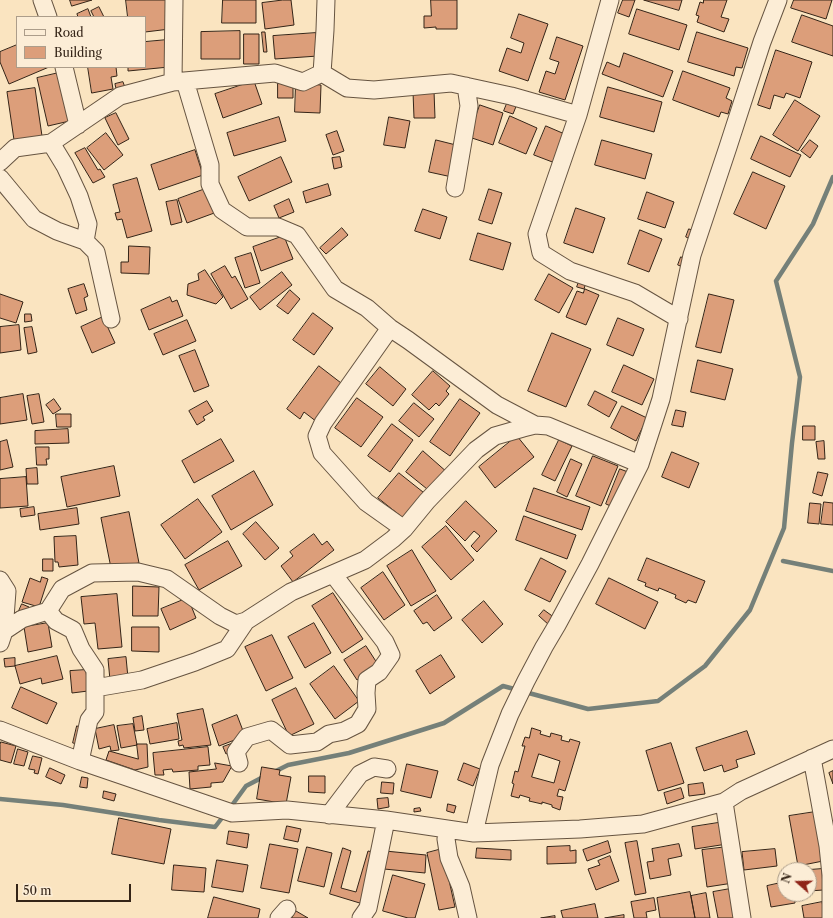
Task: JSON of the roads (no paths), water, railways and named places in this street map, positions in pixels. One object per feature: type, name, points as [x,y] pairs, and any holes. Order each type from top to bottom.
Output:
[{"type":"street","points":[[42,0],[48,16]]},
{"type":"street","points":[[174,0],[179,81],[210,165],[210,184],[222,210],[247,227],[278,227],[297,235],[335,289],[367,308],[390,328],[497,405],[535,425]]},
{"type":"street","points":[[322,73],[326,0]]},
{"type":"street","points":[[610,0],[578,115],[537,234],[541,253],[570,271],[635,293],[679,319]]},
{"type":"street","points":[[474,832],[490,765],[510,714],[526,681],[586,571],[640,464],[662,399],[692,255],[762,42],[778,0]]},
{"type":"street","points":[[64,68],[78,125]]},
{"type":"street","points":[[0,162],[15,148],[51,143],[120,96],[179,81],[275,73],[303,82],[322,73]]},
{"type":"street","points":[[322,73],[347,88],[374,90],[451,83],[511,96],[578,115]]},
{"type":"street","points":[[455,188],[469,106],[466,86]]},
{"type":"street","points":[[51,143],[65,166],[79,196],[88,224],[85,242]]},
{"type":"street","points":[[0,178],[34,218],[57,231],[85,242],[96,252],[111,319]]},
{"type":"street","points":[[390,328],[323,423],[317,436],[322,453],[366,502],[404,529]]},
{"type":"street","points":[[2,637],[22,619],[48,612],[62,589],[92,573],[138,572],[167,579],[220,616],[236,624],[246,621],[291,592],[365,560],[404,529],[427,501],[476,450],[495,436],[523,428],[535,425],[548,426],[640,464]]},
{"type":"street","points":[[239,763],[236,752],[247,737],[271,730],[290,745],[317,742],[328,734],[344,731],[358,724],[367,709],[367,680],[379,672],[391,656],[385,642],[333,574]]},
{"type":"street","points":[[0,580],[7,591],[2,637]]},
{"type":"street","points":[[48,612],[56,621],[73,630],[81,649],[95,670],[95,712],[89,720],[80,761]]},
{"type":"street","points":[[95,688],[142,680],[195,662],[227,649],[246,621]]},
{"type":"street","points":[[0,730],[80,761],[224,810],[287,810],[386,820],[448,830],[474,832],[580,829],[643,824],[724,802],[741,791],[833,749]]},
{"type":"street","points":[[812,758],[828,846],[831,875],[832,918]]},
{"type":"street","points":[[329,815],[360,774],[374,767],[387,769]]},
{"type":"street","points":[[724,802],[742,918]]},
{"type":"street","points":[[361,918],[368,908],[386,820]]},
{"type":"street","points":[[448,830],[446,839],[449,858],[461,887],[468,918]]},
{"type":"waterway","points":[[525,692],[588,709],[658,701],[705,666],[750,610],[784,528],[800,377],[776,281],[813,224],[833,177]]},
{"type":"waterway","points":[[783,561],[833,571]]},
{"type":"waterway","points":[[274,772],[288,765],[349,753],[444,723],[503,686],[518,690]]},
{"type":"waterway","points":[[230,808],[246,786],[265,776]]},
{"type":"waterway","points":[[0,799],[63,805],[215,827],[225,814]]}]
